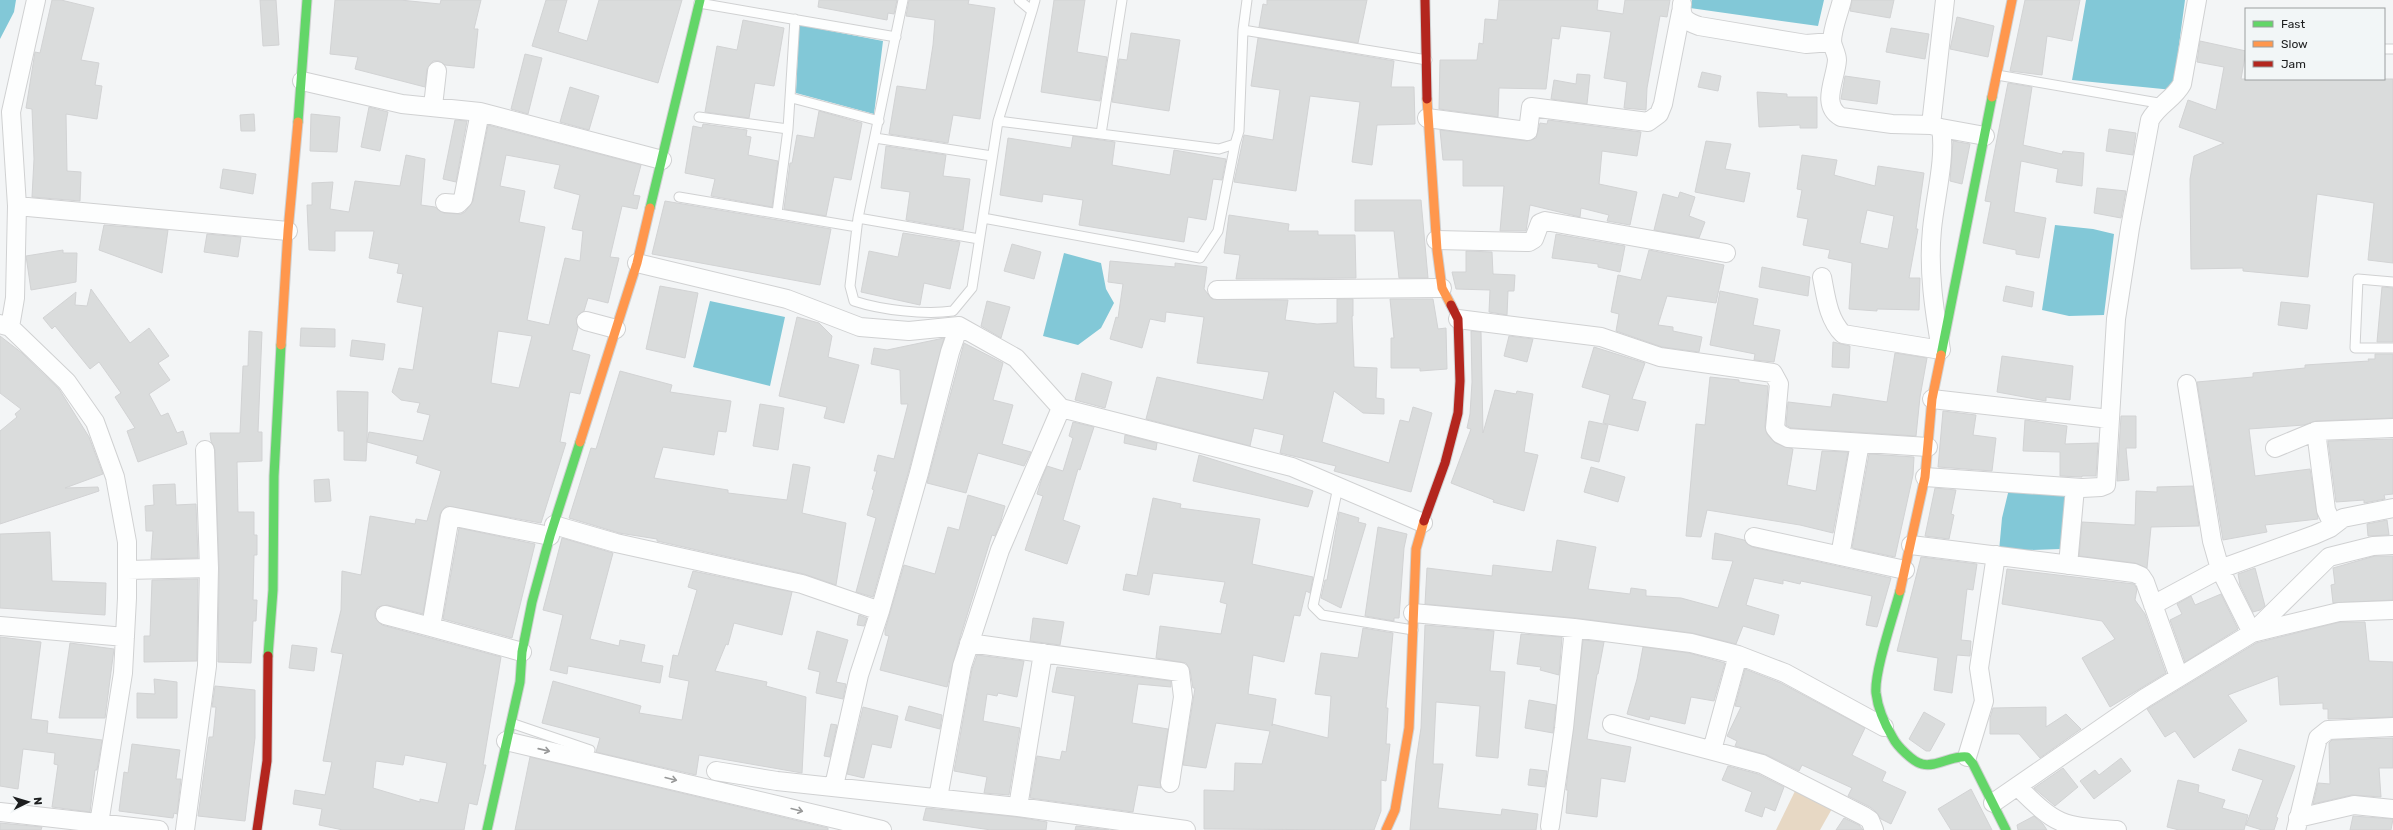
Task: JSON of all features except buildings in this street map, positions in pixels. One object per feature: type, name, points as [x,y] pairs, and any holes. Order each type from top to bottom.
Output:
[{"type":"street","points":[[36,0],[5,111],[17,206],[15,298],[5,326],[67,382],[95,422],[115,477],[127,542],[124,673],[98,826]]},
{"type":"street","points":[[257,830],[267,761],[268,654],[273,590],[274,476],[288,231],[302,81],[307,0]]},
{"type":"street","points":[[1386,830],[1395,810],[1409,728],[1416,549],[1423,523],[1445,463],[1458,413],[1460,381],[1458,319],[1442,288],[1436,240],[1428,118],[1425,0]]},
{"type":"street","points":[[1842,0],[1832,42],[1837,59],[1832,84],[1831,107],[1835,113],[1841,117],[1892,124],[1936,127],[1985,136]]},
{"type":"street","points":[[1941,350],[1930,279],[1932,230],[1942,144],[1936,127],[1945,0]]},
{"type":"street","points":[[2006,830],[1973,764],[1967,757],[1959,756],[1935,764],[1922,764],[1898,747],[1884,727],[1880,715],[1877,685],[1880,666],[1905,570],[1925,477],[1932,399],[2012,0]]},
{"type":"street","points":[[1925,477],[2075,488],[2101,487],[2106,485],[2116,318],[2130,228],[2150,120],[2155,111],[2176,95],[2182,84],[2197,0]]},
{"type":"street","points":[[487,830],[520,682],[522,652],[532,602],[552,531],[636,264],[700,1]]},
{"type":"street","points":[[1428,118],[1528,131],[1531,108],[1648,122],[1659,114],[1663,104],[1682,6]]},
{"type":"street","points":[[1682,6],[1684,19],[1699,26],[1806,44],[1832,42]]},
{"type":"street","points":[[433,106],[437,71]]},
{"type":"street","points":[[302,81],[402,104],[480,112],[662,160]]},
{"type":"street","points":[[444,203],[458,204],[463,199],[480,112]]},
{"type":"street","points":[[17,206],[288,231]]},
{"type":"street","points":[[1436,240],[1529,242],[1534,239],[1540,223],[1545,221],[1726,253]]},
{"type":"street","points":[[636,264],[787,299],[860,327],[909,331],[960,326],[1016,358],[1061,408],[1292,467],[1423,523]]},
{"type":"street","points":[[1822,277],[1829,311],[1836,327],[1843,334],[1941,350]]},
{"type":"street","points":[[1217,290],[1442,288]]},
{"type":"street","points":[[1458,319],[1601,337],[1660,356],[1773,373],[1779,384],[1775,428],[1780,434],[1788,438],[1928,448]]},
{"type":"street","points":[[586,321],[616,330]]},
{"type":"street","points":[[834,786],[859,675],[880,611],[919,473],[950,352],[960,326]]},
{"type":"street","points":[[2187,384],[2212,541],[2220,569],[2252,633]]},
{"type":"street","points":[[1932,399],[2110,419]]},
{"type":"street","points":[[938,798],[962,666],[969,643],[1000,550],[1061,408]]},
{"type":"street","points":[[2275,448],[2316,431],[2393,428]]},
{"type":"street","points":[[2316,431],[2326,510],[2333,525]]},
{"type":"street","points":[[1840,556],[1860,443]]},
{"type":"street","points":[[185,830],[207,666],[209,568],[204,450]]},
{"type":"street","points":[[2068,565],[2075,488]]},
{"type":"street","points":[[2153,605],[2220,569],[2314,535],[2343,518],[2355,514],[2393,508]]},
{"type":"street","points":[[431,627],[450,516],[552,531],[616,543],[802,584],[880,611]]},
{"type":"street","points":[[1754,537],[1905,570]]},
{"type":"street","points":[[1910,544],[2134,573],[2141,576],[2179,677]]},
{"type":"street","points":[[1993,803],[2145,698],[2252,633],[2329,557],[2373,546],[2393,545]]},
{"type":"street","points":[[1967,757],[1984,701],[1979,668],[1996,555]]},
{"type":"street","points":[[127,570],[209,568]]},
{"type":"street","points":[[2252,633],[2339,612],[2393,610]]},
{"type":"street","points":[[385,615],[522,652]]},
{"type":"street","points":[[1413,622],[1574,628],[1691,643],[1738,655],[1785,673],[1884,727]]},
{"type":"street","points":[[0,626],[125,637]]},
{"type":"street","points":[[1550,826],[1564,728],[1574,628]]},
{"type":"street","points":[[969,643],[1180,672],[1183,697],[1170,783]]},
{"type":"street","points":[[1018,807],[1043,653]]},
{"type":"street","points":[[1712,750],[1738,655]]},
{"type":"street","points":[[1612,724],[1712,750],[1769,767],[1864,816],[1870,820],[1874,830]]},
{"type":"street","points":[[2297,824],[2318,738],[2328,730],[2393,727]]},
{"type":"street","points":[[506,741],[882,830]]},
{"type":"street","points":[[716,771],[777,781],[1018,807],[1186,830]]},
{"type":"street","points":[[2018,787],[2044,813],[2060,823],[2081,829],[2117,830]]},
{"type":"street","points":[[2297,824],[2354,805],[2393,809]]},
{"type":"street","points":[[0,812],[98,826],[159,830]]},
{"type":"lane","points":[[903,0],[858,222],[850,286],[854,301],[868,305],[940,313],[953,311],[972,288],[998,121],[1035,0]]},
{"type":"lane","points":[[1019,0],[1032,10]]},
{"type":"lane","points":[[1101,134],[1122,0]]},
{"type":"lane","points":[[983,218],[1200,258],[1218,232],[1235,144],[1239,131],[1243,30],[1247,0]]},
{"type":"lane","points":[[700,1],[896,37]]},
{"type":"lane","points":[[777,213],[792,98],[795,19]]},
{"type":"lane","points":[[1243,30],[1426,60]]},
{"type":"lane","points":[[1997,75],[2164,104]]},
{"type":"lane","points":[[792,98],[879,121]]},
{"type":"lane","points":[[699,117],[788,129]]},
{"type":"lane","points":[[998,121],[1219,149],[1235,144]]},
{"type":"lane","points":[[875,138],[992,156]]},
{"type":"lane","points":[[679,197],[777,213],[858,222],[980,239]]},
{"type":"lane","points":[[2393,282],[2358,279],[2356,348],[2393,348]]},
{"type":"lane","points":[[1338,487],[1313,606],[1322,615],[1413,622]]},
{"type":"lane","points":[[511,724],[590,750]]},
{"type":"shaded area","points":[[1796,789],[1833,807],[1820,830],[1776,830]]},
{"type":"water","points":[[0,0],[16,0],[14,12],[0,39]]},
{"type":"water","points":[[1692,0],[1824,0],[1818,26],[1690,8]]},
{"type":"water","points":[[2086,0],[2185,0],[2173,90],[2072,80]]},
{"type":"water","points":[[799,25],[883,41],[874,114],[796,93]]},
{"type":"water","points":[[2055,225],[2093,229],[2114,234],[2104,315],[2069,316],[2042,310]]},
{"type":"water","points":[[1064,253],[1101,263],[1106,289],[1114,303],[1101,328],[1078,345],[1043,336]]},
{"type":"water","points":[[710,301],[785,317],[770,386],[693,367]]},
{"type":"water","points":[[2009,489],[2066,492],[2060,549],[1999,551],[2002,518]]},
{"type":"traffic: fast","points":[[298,122],[307,0]]},
{"type":"traffic: fast","points":[[650,208],[700,0]]},
{"type":"traffic: fast","points":[[1941,355],[1992,97]]},
{"type":"traffic: fast","points":[[268,656],[273,590],[274,476],[281,345]]},
{"type":"traffic: fast","points":[[487,830],[520,682],[522,652],[532,602],[550,536],[580,442]]},
{"type":"traffic: fast","points":[[1900,591],[1881,658],[1876,684],[1877,699],[1884,722],[1898,745],[1918,763],[1927,765],[1967,757],[1973,764],[2006,830]]},
{"type":"traffic: slow","points":[[1992,97],[2012,0]]},
{"type":"traffic: slow","points":[[1427,99],[1437,250],[1442,288],[1451,305]]},
{"type":"traffic: slow","points":[[281,345],[288,231],[298,122]]},
{"type":"traffic: slow","points":[[580,442],[637,263],[650,208]]},
{"type":"traffic: slow","points":[[1900,591],[1925,477],[1932,399],[1941,355]]},
{"type":"traffic: slow","points":[[1386,830],[1395,810],[1409,728],[1416,549],[1424,521]]},
{"type":"traffic: jam","points":[[1425,0],[1427,99]]},
{"type":"traffic: jam","points":[[1424,521],[1445,463],[1458,413],[1460,381],[1458,319],[1451,305]]},
{"type":"traffic: jam","points":[[257,830],[267,761],[268,656]]}]
